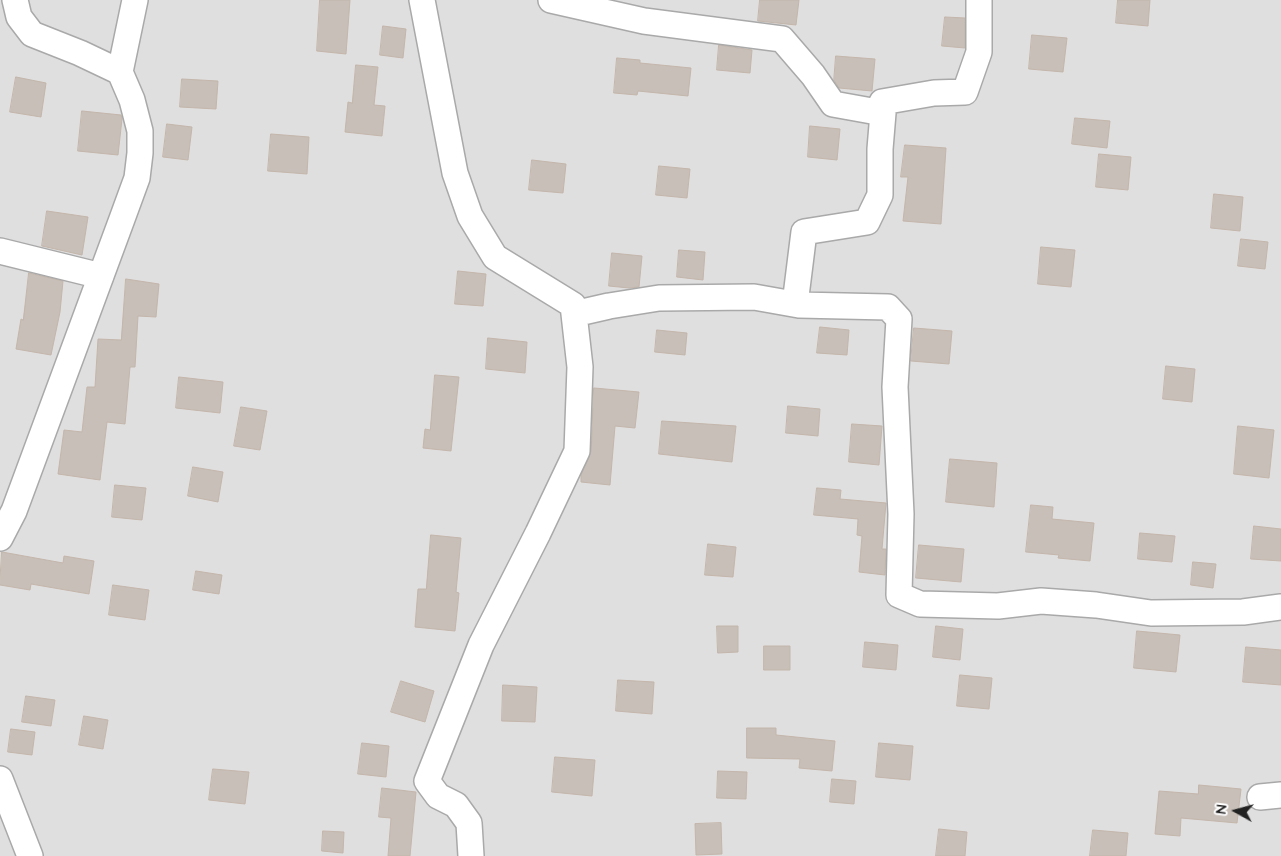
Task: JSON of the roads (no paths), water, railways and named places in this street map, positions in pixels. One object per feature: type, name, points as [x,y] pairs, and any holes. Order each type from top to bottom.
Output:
[{"type":"street","points":[[15,0],[19,17],[32,34],[80,53],[120,72]]},
{"type":"street","points":[[0,538],[14,511],[137,178],[140,130],[132,100],[120,72],[136,0]]},
{"type":"street","points":[[422,0],[455,173],[470,216],[495,257],[573,305],[580,367],[577,450],[538,533],[480,646],[427,781],[438,796],[456,805],[469,823],[471,856]]},
{"type":"street","points":[[551,0],[644,21],[782,40],[813,76],[833,104],[883,113]]},
{"type":"street","points":[[795,304],[804,232],[867,222],[880,195],[882,102],[934,93],[965,92],[979,52],[979,0]]},
{"type":"street","points":[[0,251],[101,276]]},
{"type":"street","points":[[574,314],[659,298],[754,297],[795,304],[888,307],[899,319],[895,388],[900,514],[899,595],[920,604],[998,606],[1042,601],[1096,605],[1151,613],[1243,612],[1281,607]]},
{"type":"street","points":[[0,779],[30,856]]}]
